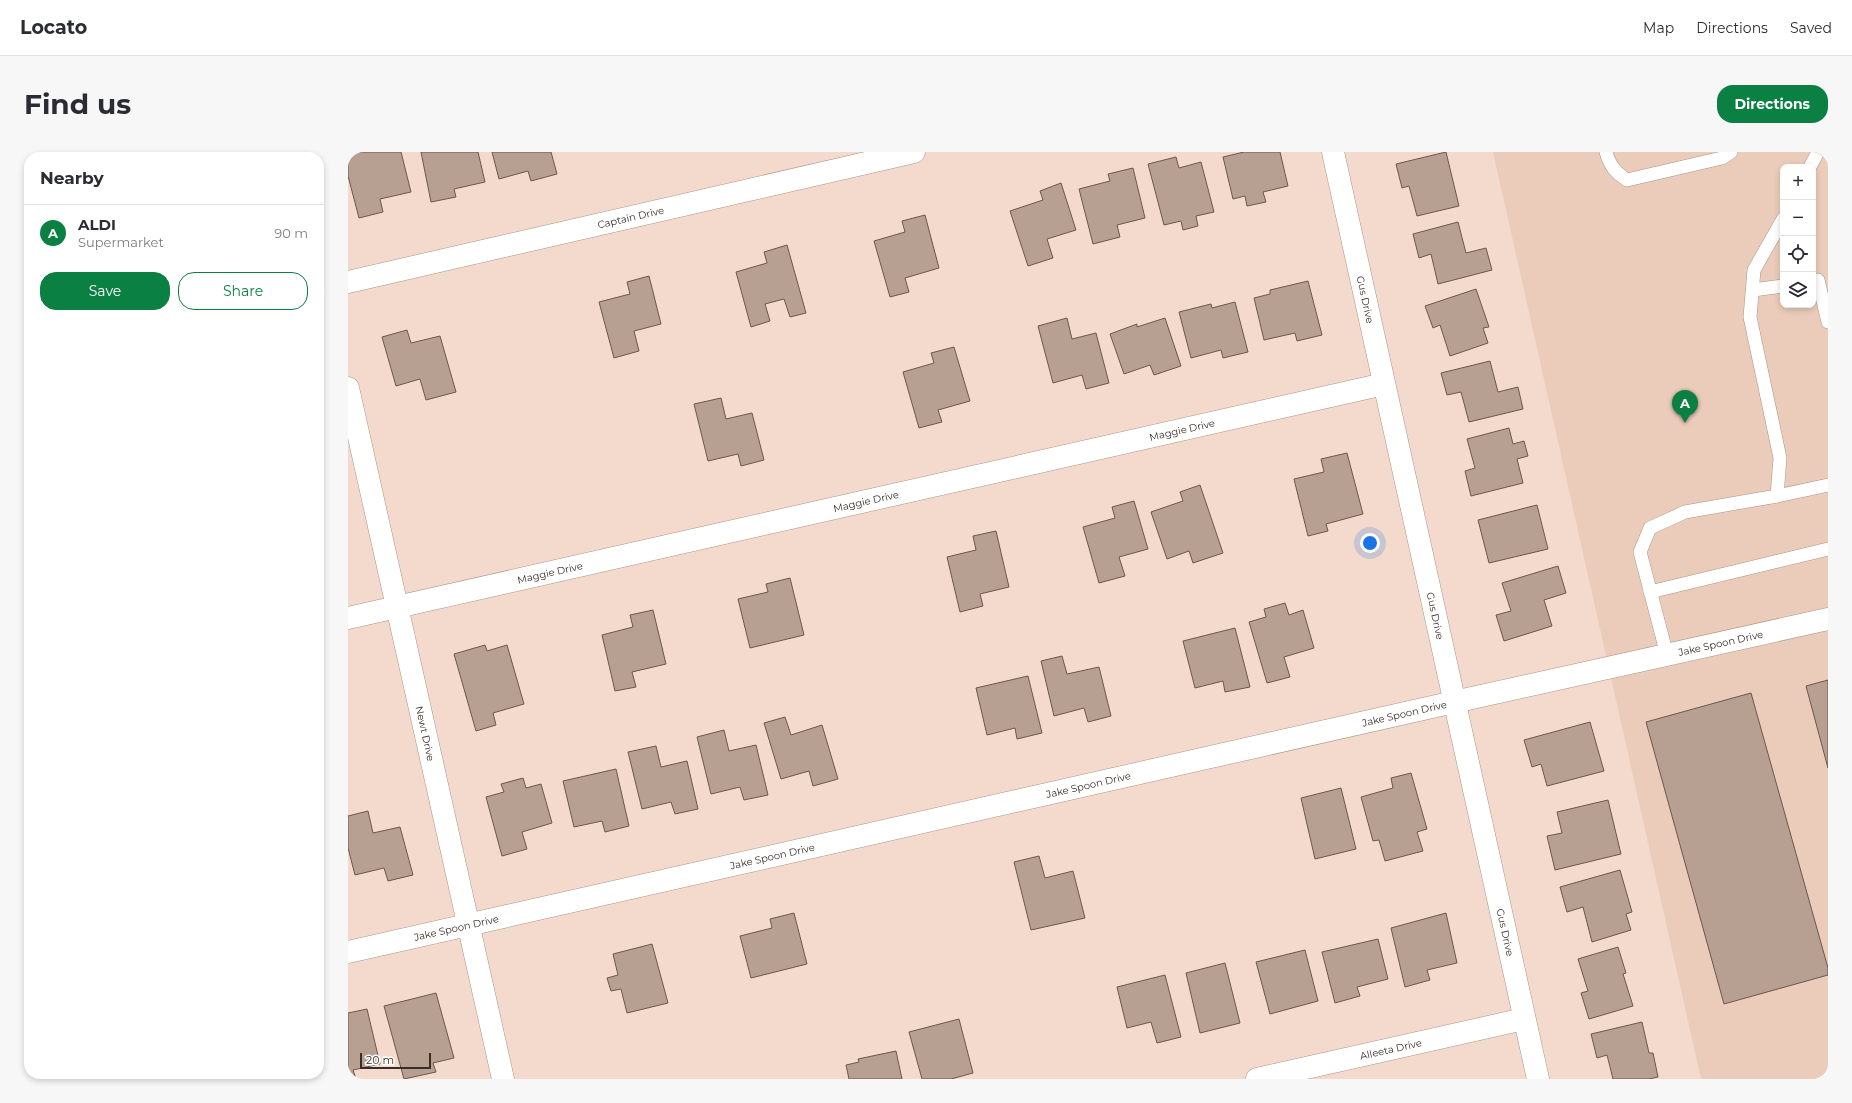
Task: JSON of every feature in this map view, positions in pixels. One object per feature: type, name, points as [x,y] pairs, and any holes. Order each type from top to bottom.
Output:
[{"type":"street","name":"Captain Drive","points":[[348,282],[914,152]]},
{"type":"street","name":"Gus Drive","points":[[1333,152],[1538,1079]]},
{"type":"street","name":"Maggie Drive","points":[[348,618],[1384,384]]},
{"type":"street","name":"Newt Drive","points":[[348,388],[503,1079]]},
{"type":"street","name":"Jake Spoon Drive","points":[[348,952],[1828,619]]},
{"type":"street","name":"Alleeta Drive","points":[[1257,1079],[1524,1019]]},
{"type":"lane","points":[[1606,152],[1610,164],[1616,173],[1627,180],[1722,158],[1731,152]]},
{"type":"lane","points":[[1812,164],[1818,152]]},
{"type":"lane","points":[[1777,496],[1780,458],[1750,317],[1754,270],[1780,224]]},
{"type":"lane","points":[[1816,280],[1818,280],[1828,322]]},
{"type":"lane","points":[[1753,290],[1780,286]]},
{"type":"lane","points":[[1666,655],[1640,552],[1650,528],[1685,512],[1777,496],[1828,485]]},
{"type":"lane","points":[[1650,592],[1828,549]]},
{"type":"shaded area","points":[[1493,152],[1828,152],[1828,1079],[1701,1079]]},
{"type":"building","points":[[348,152],[401,152],[411,192],[380,199],[383,212],[359,218],[348,176]]},
{"type":"building","points":[[421,152],[478,152],[485,182],[454,189],[456,197],[431,202]]},
{"type":"building","points":[[492,152],[551,152],[557,174],[531,181],[528,171],[499,179]]},
{"type":"building","points":[[1244,152],[1280,152],[1288,186],[1263,192],[1266,202],[1247,206],[1245,196],[1233,199],[1223,157]]},
{"type":"building","points":[[1446,152],[1459,206],[1417,216],[1409,186],[1402,188],[1396,164]]},
{"type":"building","points":[[1176,157],[1179,168],[1201,162],[1214,212],[1196,216],[1198,226],[1183,230],[1181,221],[1164,225],[1148,164]]},
{"type":"building","points":[[1133,168],[1145,218],[1117,225],[1120,237],[1093,244],[1079,189],[1110,181],[1108,174]]},
{"type":"building","points":[[1061,183],[1076,230],[1047,239],[1053,258],[1028,266],[1010,211],[1043,200],[1040,191]]},
{"type":"building","points":[[925,215],[939,268],[905,278],[909,292],[890,297],[874,241],[905,232],[902,221]]},
{"type":"building","points":[[1458,222],[1466,253],[1486,248],[1492,270],[1438,284],[1431,254],[1419,258],[1413,234]]},
{"type":"building","points":[[787,245],[806,313],[790,317],[784,299],[765,304],[770,321],[751,327],[736,272],[767,263],[764,252]]},
{"type":"building","points":[[649,276],[661,324],[634,331],[639,351],[614,358],[599,302],[630,294],[627,282]]},
{"type":"building","points":[[1308,281],[1322,335],[1297,341],[1295,333],[1264,340],[1254,298],[1270,294],[1270,290]]},
{"type":"building","points":[[1476,289],[1489,327],[1483,328],[1488,343],[1450,356],[1440,325],[1433,328],[1425,306]]},
{"type":"building","points":[[1235,302],[1248,352],[1223,358],[1221,350],[1191,358],[1179,312],[1211,304],[1212,308]]},
{"type":"building","points":[[1067,318],[1072,339],[1096,333],[1109,383],[1086,389],[1082,375],[1053,383],[1038,326]]},
{"type":"building","points":[[1165,318],[1181,366],[1154,375],[1150,365],[1124,374],[1110,334],[1137,324],[1137,327]]},
{"type":"building","points":[[407,330],[411,343],[440,336],[456,392],[426,400],[420,379],[396,386],[382,337]]},
{"type":"building","points":[[954,347],[970,401],[938,410],[942,422],[919,428],[903,372],[934,363],[931,353]]},
{"type":"building","points":[[1490,361],[1498,392],[1518,387],[1523,409],[1469,422],[1461,392],[1447,395],[1441,373]]},
{"type":"building","points":[[721,398],[726,419],[752,413],[764,460],[741,466],[738,454],[708,461],[694,404]]},
{"type":"building","points":[[1509,428],[1513,444],[1524,441],[1528,456],[1517,459],[1523,483],[1471,496],[1465,471],[1475,468],[1467,439]]},
{"type":"building","points":[[1347,453],[1363,514],[1326,524],[1328,531],[1308,536],[1294,479],[1324,472],[1321,459]]},
{"type":"building","points":[[1200,485],[1223,553],[1193,563],[1189,551],[1167,559],[1151,512],[1183,501],[1180,492]]},
{"type":"building","points":[[1134,501],[1148,549],[1119,557],[1125,576],[1099,583],[1083,527],[1115,518],[1112,507]]},
{"type":"building","points":[[1537,505],[1548,549],[1489,563],[1478,520]]},
{"type":"building","points":[[996,531],[1009,587],[980,594],[983,606],[960,612],[947,557],[976,550],[973,536]]},
{"type":"building","points":[[1558,566],[1566,593],[1544,600],[1552,626],[1504,641],[1496,615],[1511,611],[1502,583]]},
{"type":"building","points":[[790,578],[804,635],[750,648],[738,599],[768,592],[766,584]]},
{"type":"building","points":[[1285,603],[1289,615],[1303,610],[1314,648],[1284,657],[1290,677],[1267,683],[1249,622],[1266,617],[1264,609]]},
{"type":"building","points":[[653,610],[666,664],[632,672],[636,687],[615,691],[602,635],[633,627],[630,615]]},
{"type":"building","points":[[1235,628],[1250,687],[1225,692],[1223,681],[1195,688],[1183,641]]},
{"type":"building","points":[[485,645],[487,651],[507,645],[524,704],[493,713],[496,725],[476,731],[454,654]]},
{"type":"building","points":[[1062,656],[1067,674],[1099,667],[1111,716],[1088,722],[1084,708],[1054,716],[1041,661]]},
{"type":"building","points":[[1028,676],[1042,733],[1017,739],[1015,728],[987,735],[976,688]]},
{"type":"building","points":[[1828,680],[1828,768],[1806,686]]},
{"type":"building","points":[[1751,693],[1828,968],[1828,975],[1724,1004],[1646,722]]},
{"type":"building","points":[[785,717],[791,735],[822,725],[838,779],[813,786],[809,771],[781,779],[764,723]]},
{"type":"building","points":[[1590,722],[1604,771],[1547,786],[1541,764],[1532,767],[1524,740]]},
{"type":"building","points":[[724,730],[729,751],[756,745],[768,795],[744,800],[740,787],[711,794],[697,737]]},
{"type":"building","points":[[656,746],[661,767],[687,761],[698,809],[675,814],[671,802],[642,809],[628,752]]},
{"type":"building","points":[[616,769],[629,826],[605,832],[602,821],[574,827],[563,781]]},
{"type":"building","points":[[1411,773],[1427,829],[1417,832],[1423,851],[1385,861],[1379,840],[1373,841],[1361,797],[1393,788],[1391,778]]},
{"type":"building","points":[[523,778],[526,788],[541,784],[552,823],[522,832],[527,849],[502,856],[486,797],[504,792],[501,784]]},
{"type":"building","points":[[1341,788],[1356,849],[1315,859],[1301,798]]},
{"type":"building","points":[[1608,800],[1621,854],[1555,870],[1547,836],[1562,833],[1557,812]]},
{"type":"building","points":[[368,811],[373,833],[400,827],[413,875],[388,881],[384,868],[355,875],[348,848],[348,816]]},
{"type":"building","points":[[1039,856],[1045,878],[1073,871],[1085,918],[1031,930],[1014,862]]},
{"type":"building","points":[[1620,870],[1632,912],[1626,914],[1631,930],[1592,942],[1583,907],[1567,912],[1560,887]]},
{"type":"building","points":[[794,913],[807,964],[751,978],[740,936],[772,928],[770,919]]},
{"type":"building","points":[[1446,913],[1457,963],[1427,970],[1430,980],[1405,987],[1391,928]]},
{"type":"building","points":[[1378,939],[1388,979],[1357,987],[1360,996],[1335,1003],[1322,952]]},
{"type":"building","points":[[652,944],[668,1003],[627,1013],[621,989],[611,991],[607,978],[618,975],[613,954]]},
{"type":"building","points":[[1618,947],[1626,973],[1623,974],[1633,1006],[1589,1019],[1581,993],[1588,991],[1578,959]]},
{"type":"building","points":[[1305,950],[1318,1001],[1270,1014],[1256,962]]},
{"type":"building","points":[[1225,963],[1240,1023],[1200,1033],[1186,973]]},
{"type":"building","points":[[1165,975],[1181,1037],[1157,1043],[1151,1022],[1127,1028],[1117,987]]},
{"type":"building","points":[[436,993],[454,1058],[433,1063],[436,1072],[404,1079],[384,1006]]},
{"type":"building","points":[[367,1009],[380,1064],[353,1070],[356,1079],[348,1079],[348,1013]]},
{"type":"building","points":[[959,1019],[973,1073],[951,1079],[922,1079],[909,1032]]},
{"type":"building","points":[[1642,1022],[1649,1053],[1653,1053],[1658,1077],[1649,1079],[1613,1079],[1607,1055],[1597,1058],[1591,1034]]},
{"type":"building","points":[[896,1051],[902,1079],[849,1079],[846,1065],[859,1062],[858,1059]]},
{"type":"place","name":"ALDI","points":[[1685,423]]}]
